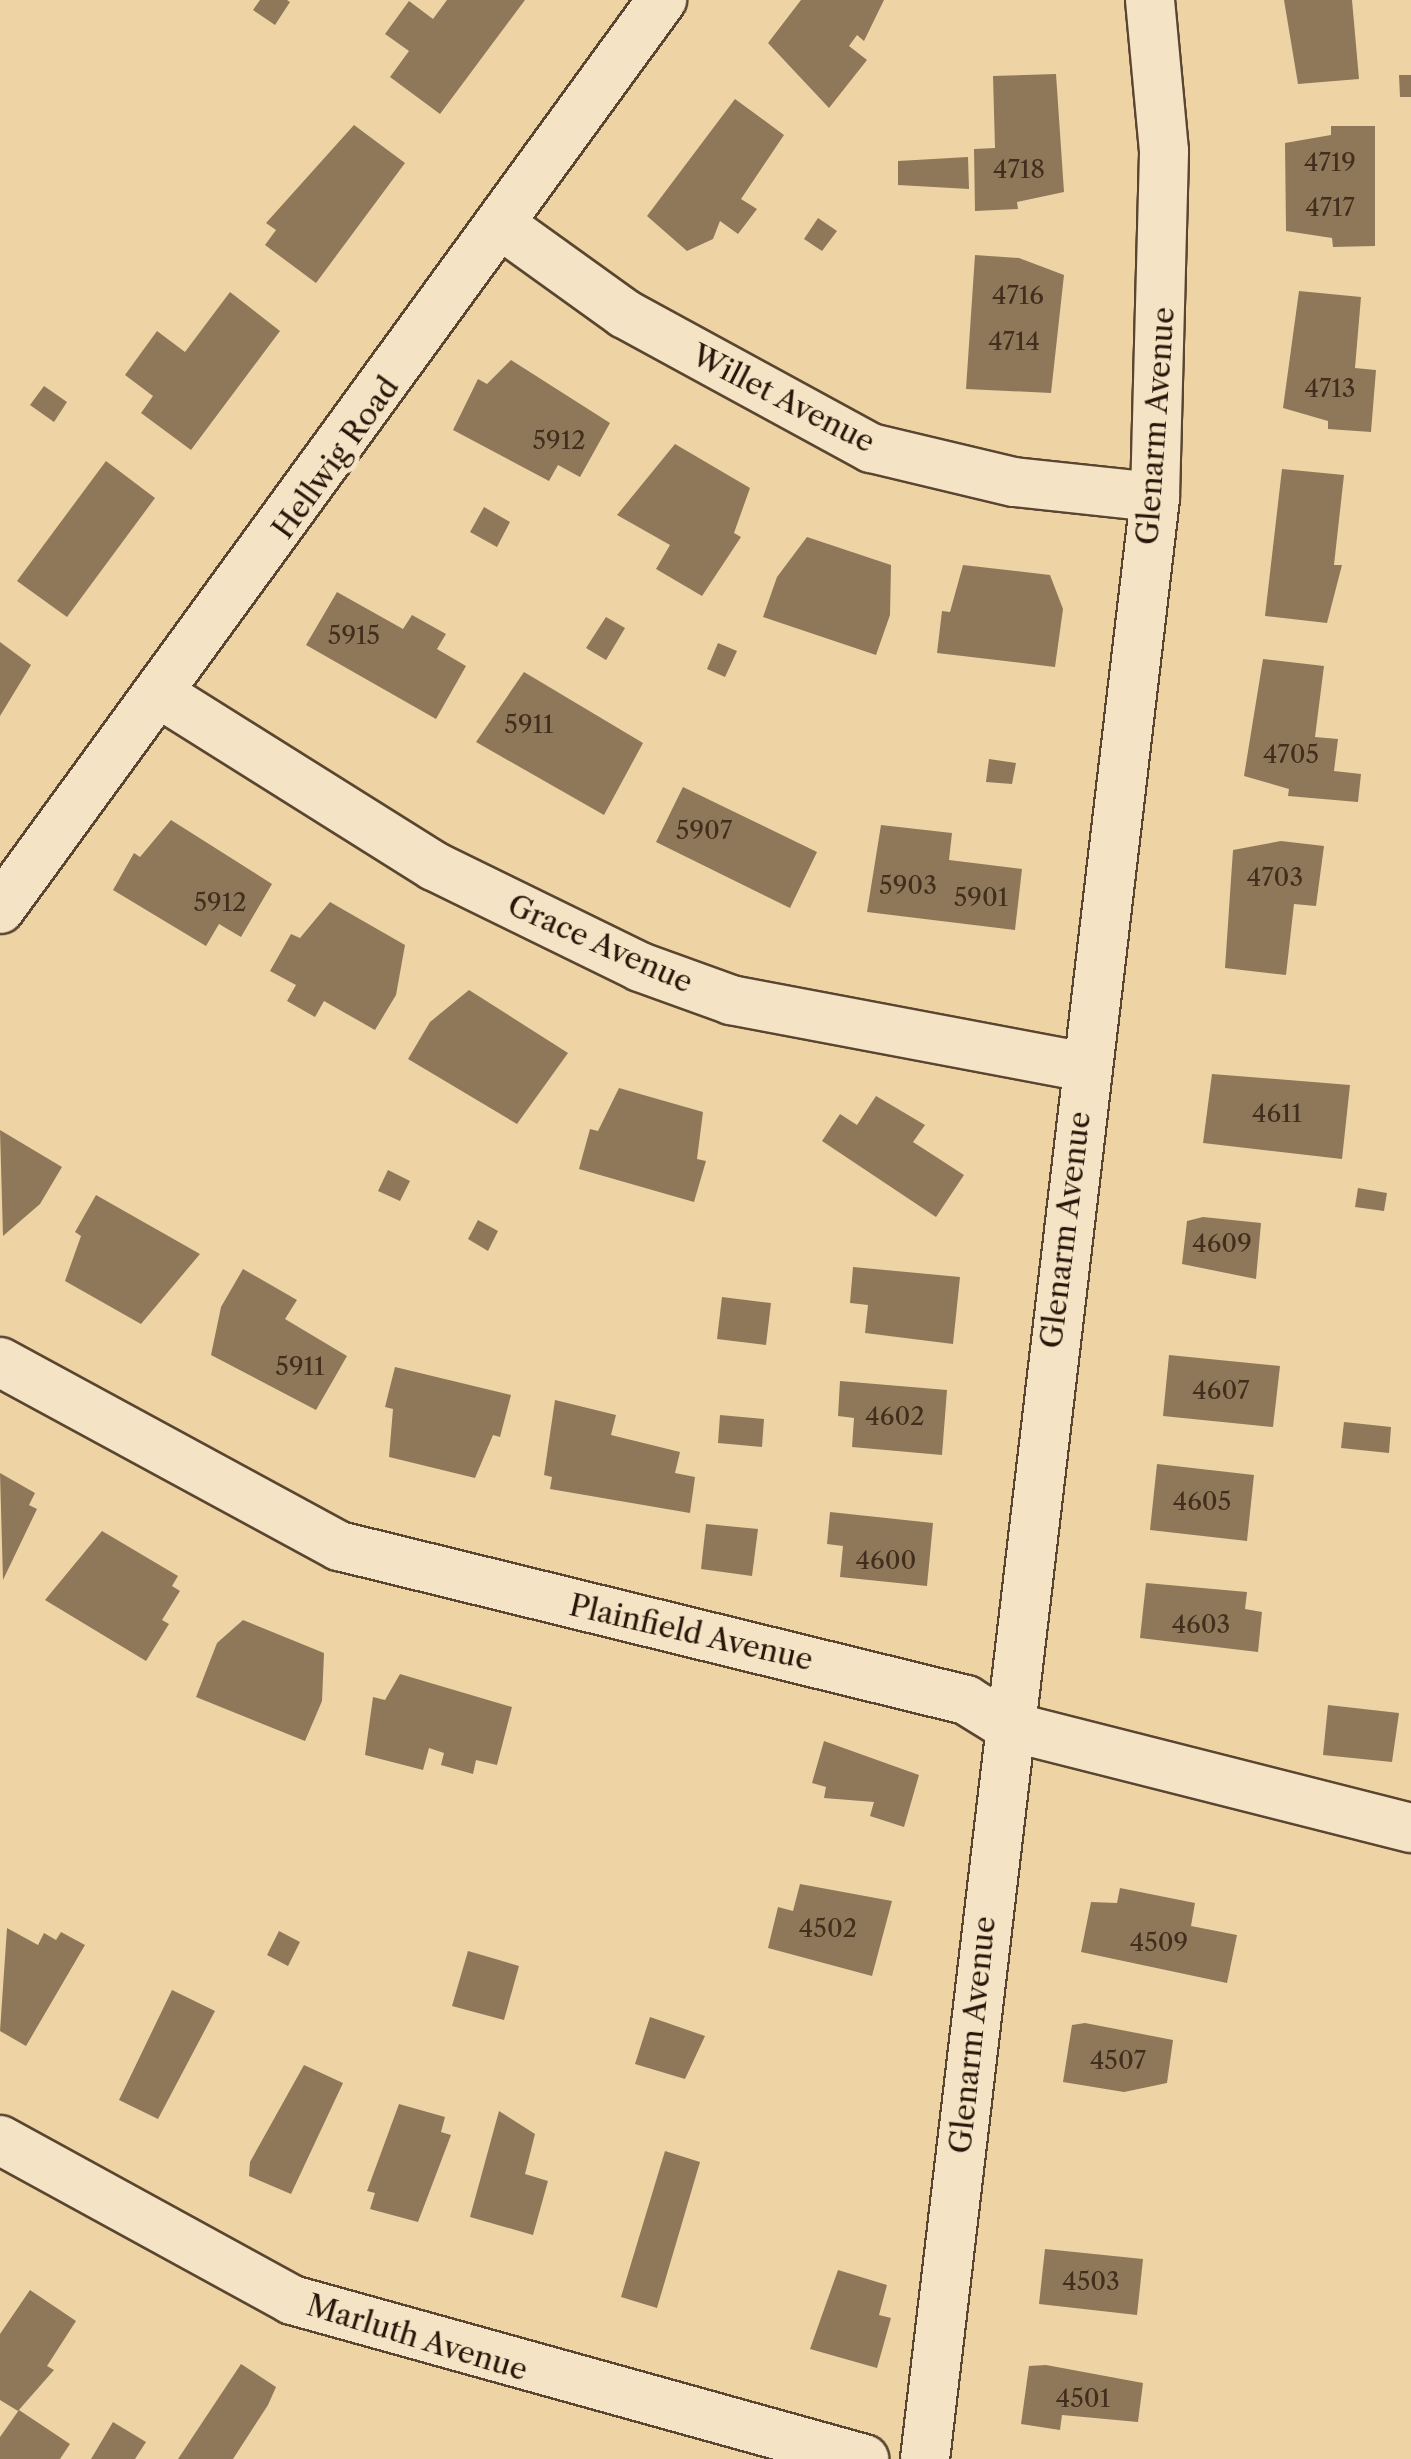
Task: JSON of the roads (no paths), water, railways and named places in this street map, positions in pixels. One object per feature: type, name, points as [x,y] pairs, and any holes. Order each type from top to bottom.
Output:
[{"type":"street","name":"Hellwig Road","points":[[0,908],[163,696],[504,227],[662,0]]},
{"type":"street","name":"Glenarm Avenue","points":[[926,2459],[1008,1726],[1155,497],[1164,151],[1150,0]]},
{"type":"street","name":"Willet Avenue","points":[[504,227],[641,324],[871,448],[1014,482],[1155,497]]},
{"type":"street","name":"Grace Avenue","points":[[163,696],[434,866],[640,967],[731,1000],[1085,1067]]},
{"type":"street","name":"Plainfield Avenue","points":[[0,1362],[339,1546],[966,1700],[1008,1726],[1411,1828]]},
{"type":"street","name":"Marluth Avenue","points":[[0,2140],[292,2300],[864,2459]]}]
